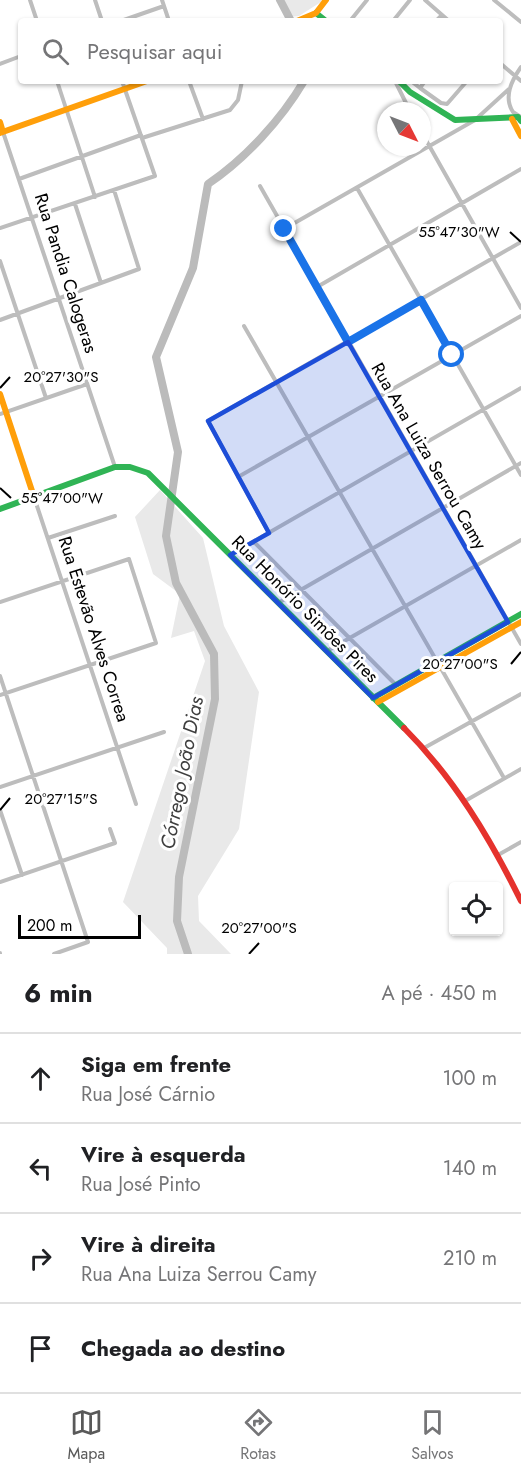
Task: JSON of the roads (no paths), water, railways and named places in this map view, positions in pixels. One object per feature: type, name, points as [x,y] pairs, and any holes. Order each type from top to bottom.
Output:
[{"type":"main road","points":[[304,18],[316,13],[326,0]]},
{"type":"main road","points":[[316,13],[322,18]]},
{"type":"main road","points":[[2,132],[139,84]]},
{"type":"main road","points":[[401,84],[455,120],[517,117],[521,136]]},
{"type":"main road","name":"Rua Pandia Calogeras","points":[[0,122],[2,132]]},
{"type":"main road","name":"Rua Estevão Alves Correa","points":[[0,394],[3,413],[34,497]]},
{"type":"main road","name":"Rua Honório Simões Pires","points":[[0,508],[115,467],[130,467],[148,473],[424,748],[465,801],[498,855],[521,901]]},
{"type":"main road","points":[[376,700],[510,624],[521,614]]},
{"type":"main road","points":[[510,624],[521,622]]},
{"type":"main road","points":[[376,700],[396,685],[439,664]]},
{"type":"street","points":[[30,0],[36,18]]},
{"type":"street","points":[[95,0],[101,18]]},
{"type":"street","points":[[162,0],[168,18]]},
{"type":"street","points":[[352,18],[367,0]]},
{"type":"street","points":[[395,18],[410,0]]},
{"type":"street","points":[[425,0],[446,18]]},
{"type":"street","points":[[494,0],[521,22]]},
{"type":"street","points":[[129,18],[164,6]]},
{"type":"street","points":[[439,18],[442,15]]},
{"type":"street","points":[[0,64],[18,57]]},
{"type":"street","points":[[503,66],[521,81]]},
{"type":"street","points":[[431,145],[474,120],[509,89],[521,67]]},
{"type":"street","points":[[58,84],[95,197]]},
{"type":"street","points":[[0,228],[155,176],[123,84]]},
{"type":"street","points":[[190,84],[203,118]]},
{"type":"street","points":[[19,179],[81,156],[235,106],[241,84]]},
{"type":"street","points":[[398,84],[406,102]]},
{"type":"street","points":[[415,84],[441,103],[447,104],[464,84]]},
{"type":"street","points":[[420,88],[423,84]]},
{"type":"street","points":[[509,89],[510,107],[517,117]]},
{"type":"street","name":"Rua Pandia Calogeras","points":[[2,132],[115,467]]},
{"type":"street","points":[[431,150],[521,308]]},
{"type":"street","points":[[284,229],[412,156]]},
{"type":"street","points":[[317,287],[521,170]]},
{"type":"street","name":"Rua Ana Luiza Serrou Camy","points":[[260,186],[521,644]]},
{"type":"street","points":[[357,188],[521,475]]},
{"type":"street","points":[[0,320],[139,269],[114,190]]},
{"type":"street","points":[[75,204],[101,283]]},
{"type":"street","points":[[269,533],[208,421],[521,242]]},
{"type":"street","points":[[0,261],[46,398]]},
{"type":"street","points":[[238,477],[521,316]]},
{"type":"street","points":[[244,326],[504,778]]},
{"type":"street","points":[[3,413],[87,384]]},
{"type":"street","points":[[230,555],[521,388]]},
{"type":"street","points":[[278,603],[521,463]]},
{"type":"street","name":"Rua Estevão Alves Correa","points":[[34,497],[136,804]]},
{"type":"street","points":[[48,538],[115,516]]},
{"type":"street","points":[[327,652],[521,540]]},
{"type":"street","points":[[254,542],[396,685]]},
{"type":"street","points":[[0,602],[129,559],[156,643],[0,695]]},
{"type":"street","points":[[0,676],[88,942],[54,954]]},
{"type":"street","points":[[424,748],[521,694]]},
{"type":"street","points":[[0,788],[164,732]]},
{"type":"street","points":[[465,801],[521,769]]},
{"type":"street","points":[[0,810],[22,875]]},
{"type":"street","points":[[0,882],[115,843],[110,829]]},
{"type":"street","points":[[498,855],[521,842]]},
{"type":"waterway","name":"Córrego João Dias","points":[[280,0],[289,18]]},
{"type":"waterway","name":"Córrego João Dias","points":[[188,954],[177,921],[179,877],[215,699],[214,654],[176,583],[166,536],[178,452],[156,357],[193,268],[208,184],[249,151],[273,124],[302,84]]}]
